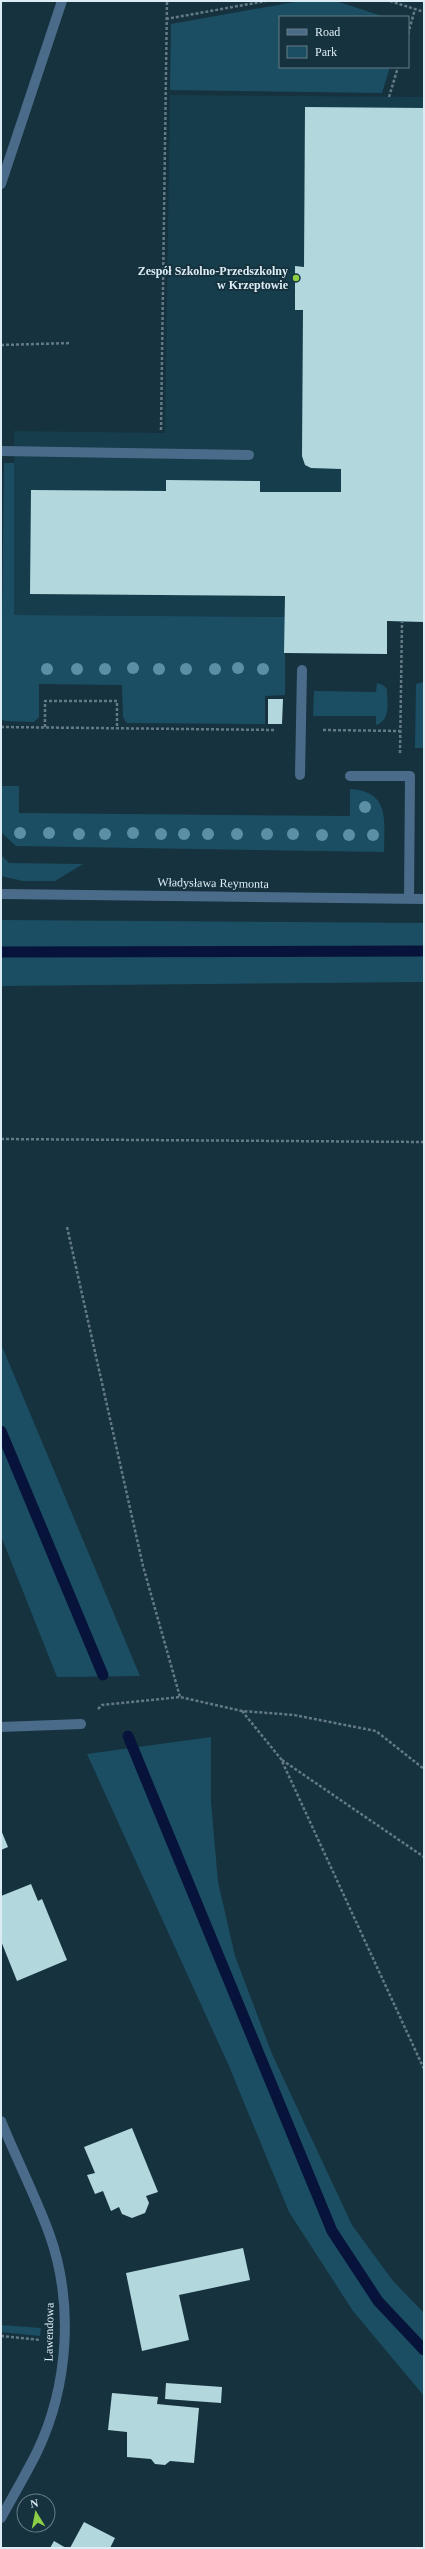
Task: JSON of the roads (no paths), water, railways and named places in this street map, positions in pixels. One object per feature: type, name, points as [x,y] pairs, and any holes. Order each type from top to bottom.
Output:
[{"type":"street","points":[[1,184],[62,1]]},
{"type":"street","points":[[1,451],[249,455]]},
{"type":"street","points":[[300,775],[302,670]]},
{"type":"street","points":[[350,776],[410,776],[409,899]]},
{"type":"street","name":"Władysława Reymonta","points":[[1,894],[424,899]]},
{"type":"street","points":[[1,1727],[81,1724]]},
{"type":"street","name":"Lawendowa","points":[[1,2121],[49,2233],[57,2265],[65,2320],[59,2385],[50,2417],[37,2451],[1,2518]]},
{"type":"waterway","points":[[1,952],[424,951]]},
{"type":"waterway","points":[[1,1431],[103,1675]]},
{"type":"waterway","points":[[128,1736],[332,2231],[378,2301],[424,2350]]},
{"type":"place","name":"Zespół Szkolno-Przedszkolny w Krzeptowie","points":[[296,278]]}]
